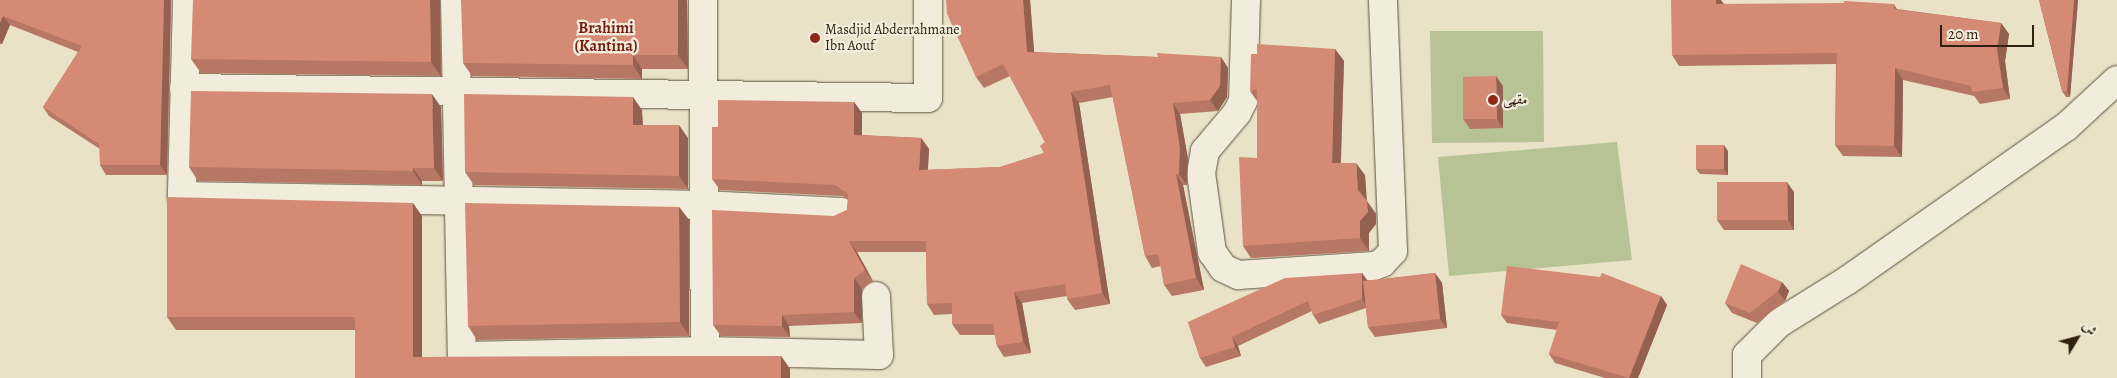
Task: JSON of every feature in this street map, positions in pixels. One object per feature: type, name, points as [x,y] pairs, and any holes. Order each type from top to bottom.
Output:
[{"type":"street","points":[[187,0],[182,196],[704,205],[842,212]]},
{"type":"street","points":[[455,0],[462,356],[705,351],[879,355],[876,296]]},
{"type":"street","points":[[703,0],[705,351]]},
{"type":"street","points":[[184,88],[457,90],[704,96],[928,98],[928,0]]},
{"type":"street","points":[[1246,0],[1243,101],[1237,114],[1206,151],[1201,173],[1212,252],[1223,268],[1238,275],[1374,266],[1382,263],[1393,251],[1382,0]]},
{"type":"street","points":[[1747,378],[1747,355],[1779,323],[1848,280],[2066,127],[2117,80]]},
{"type":"green space","points":[[1430,31],[1543,31],[1544,142],[1432,143]]},
{"type":"green space","points":[[1617,142],[1632,260],[1449,276],[1438,157]]},
{"type":"building","points":[[0,0],[164,0],[160,165],[100,165],[99,144],[43,107],[82,46],[3,16],[0,23]]},
{"type":"building","points":[[193,0],[430,0],[431,62],[191,59]]},
{"type":"building","points":[[461,0],[678,0],[678,55],[633,55],[633,65],[463,63]]},
{"type":"building","points":[[946,0],[1023,0],[1027,52],[1158,57],[1157,53],[1221,57],[1220,86],[1210,100],[1173,103],[1180,148],[1179,174],[1176,174],[1196,278],[1164,285],[1158,254],[1145,256],[1110,85],[1071,92],[1102,293],[1067,299],[1065,284],[1014,292],[1023,342],[997,346],[993,324],[952,324],[952,303],[927,304],[926,241],[849,241],[865,270],[854,278],[854,312],[782,315],[782,326],[713,325],[712,210],[834,216],[847,210],[848,194],[835,185],[712,179],[712,127],[718,127],[718,100],[854,102],[854,135],[921,138],[919,170],[1000,167],[1044,153],[1040,146],[1045,142],[1003,64],[976,77],[947,14]]},
{"type":"building","points":[[1671,0],[1716,0],[1716,4],[1844,3],[1844,1],[1894,4],[1894,9],[2001,23],[1997,50],[2003,88],[1972,92],[1971,86],[1895,68],[1894,146],[1835,145],[1837,53],[1672,55]]},
{"type":"building","points":[[2039,0],[2074,0],[2067,91],[2062,91]]},
{"type":"building","points":[[1257,44],[1335,49],[1332,163],[1356,163],[1358,190],[1367,201],[1368,212],[1360,221],[1360,238],[1243,246],[1239,157],[1257,158],[1257,89],[1250,91],[1251,54],[1257,54]]},
{"type":"building","points":[[1496,76],[1497,119],[1463,119],[1463,77]]},
{"type":"building","points":[[191,91],[432,94],[434,168],[413,168],[413,171],[189,167]]},
{"type":"building","points":[[464,94],[633,97],[633,125],[679,125],[679,176],[465,172]]},
{"type":"building","points":[[1696,145],[1724,145],[1724,169],[1696,169]]},
{"type":"building","points":[[1717,182],[1787,182],[1788,220],[1717,220]]},
{"type":"building","points":[[167,197],[413,203],[413,357],[781,356],[781,378],[355,378],[355,317],[167,317]]},
{"type":"building","points":[[465,203],[679,207],[680,322],[468,326]]},
{"type":"building","points":[[1741,264],[1782,282],[1778,291],[1750,313],[1725,303]]},
{"type":"building","points":[[1507,266],[1600,277],[1602,273],[1661,296],[1629,378],[1549,354],[1559,322],[1501,315]]},
{"type":"building","points":[[1362,273],[1362,299],[1313,315],[1308,301],[1232,337],[1235,347],[1200,358],[1188,322],[1285,278]]},
{"type":"building","points":[[1435,273],[1440,319],[1368,327],[1363,281]]},
{"type":"place","name":"Masdjid Abderrahmane Ibn Aouf","points":[[815,38]]},
{"type":"place","name":"مقهى","points":[[1493,100]]},
{"type":"district","name":"Brahimi (Kantina)","points":[[606,37]]}]
